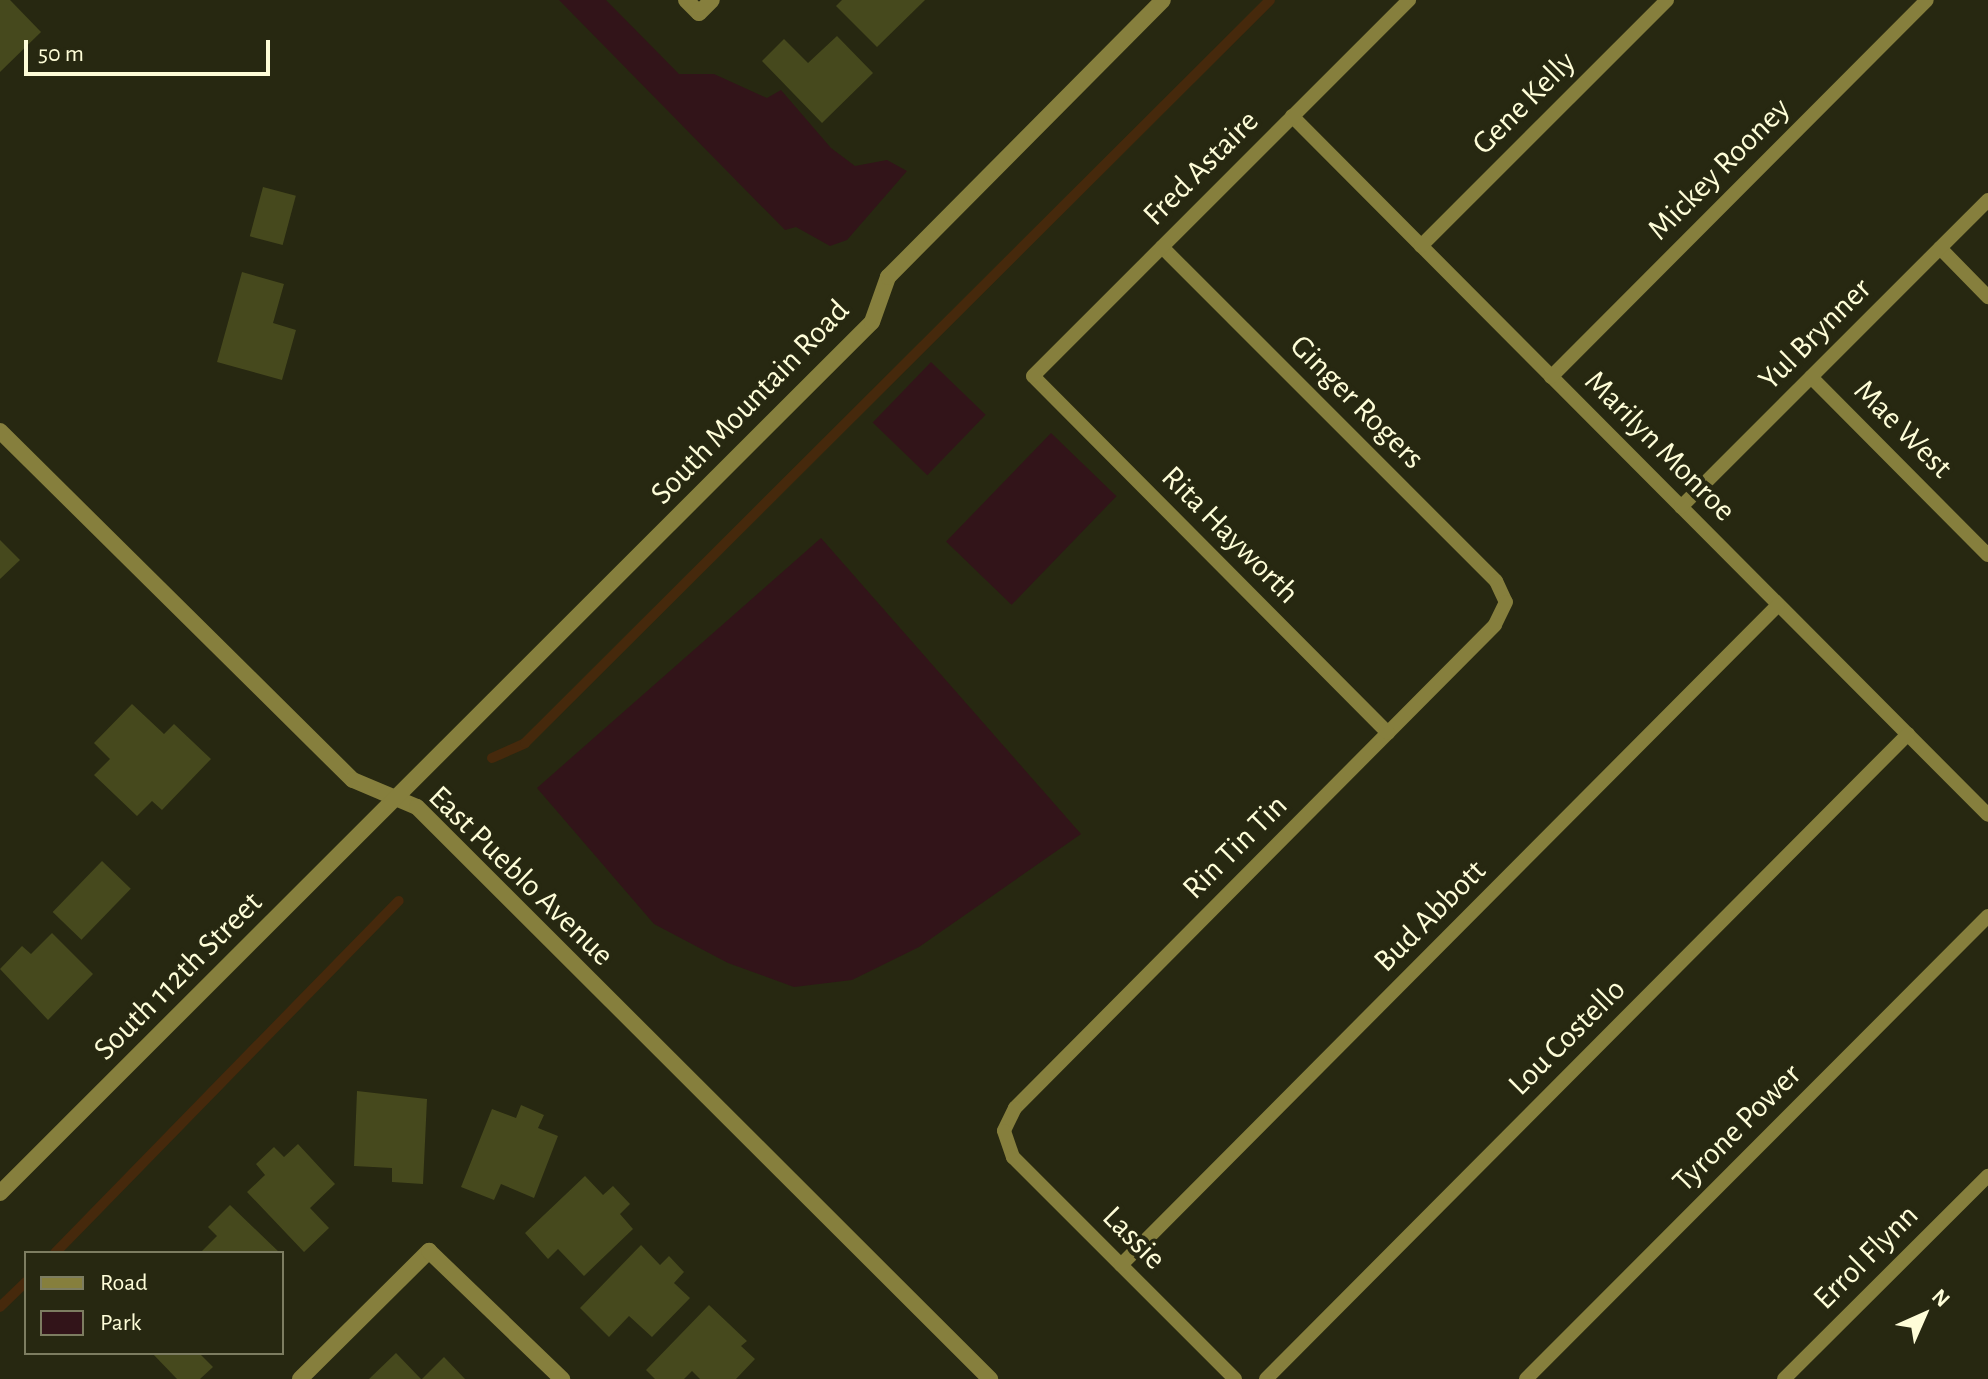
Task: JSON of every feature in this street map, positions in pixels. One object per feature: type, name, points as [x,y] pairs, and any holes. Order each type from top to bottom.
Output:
[{"type":"street","points":[[686,0],[699,13],[712,0]]},
{"type":"street","name":"South Mountain Road","points":[[396,798],[872,322],[888,277],[1163,0]]},
{"type":"street","name":"East Pueblo Avenue","points":[[0,431],[353,780],[417,807],[990,1379]]},
{"type":"street","name":"South 112th Street","points":[[0,1193],[396,798]]},
{"type":"street","points":[[300,1379],[429,1251],[562,1379]]},
{"type":"lane","name":"Fred Astaire","points":[[1033,376],[1409,0]]},
{"type":"lane","name":"Gene Kelly","points":[[1421,246],[1667,0]]},
{"type":"lane","name":"Mickey Rooney","points":[[1551,377],[1927,0]]},
{"type":"lane","name":"Marilyn Monroe","points":[[1292,116],[1988,815]]},
{"type":"lane","name":"Yul Brynner","points":[[1681,507],[1988,200]]},
{"type":"lane","name":"Ginger Rogers","points":[[1162,247],[1496,581],[1506,602]]},
{"type":"lane","points":[[1940,248],[1988,297]]},
{"type":"lane","name":"Rita Hayworth","points":[[1033,376],[1388,733]]},
{"type":"lane","name":"Mae West","points":[[1811,377],[1988,555]]},
{"type":"lane","name":"Rin Tin Tin","points":[[1004,1131],[1015,1108],[1495,625],[1506,602]]},
{"type":"lane","name":"Bud Abbott","points":[[1121,1265],[1778,605]]},
{"type":"lane","name":"Lou Costello","points":[[1266,1379],[1908,734]]},
{"type":"lane","name":"Tyrone Power","points":[[1526,1379],[1988,916]]},
{"type":"lane","name":"Lassie","points":[[1004,1131],[1013,1157],[1235,1379]]},
{"type":"lane","name":"Errol Flynn","points":[[1784,1379],[1988,1176]]},
{"type":"green space","points":[[559,0],[606,0],[679,74],[714,74],[767,98],[781,90],[831,148],[855,166],[887,160],[907,171],[847,240],[830,246],[796,227],[785,230]]},
{"type":"green space","points":[[931,362],[986,415],[927,475],[873,422]]},
{"type":"green space","points":[[1051,433],[1116,496],[1012,605],[946,542]]},
{"type":"green space","points":[[821,538],[1081,834],[919,947],[852,980],[794,987],[728,963],[654,924],[537,788]]},
{"type":"building","points":[[0,0],[10,0],[41,32],[0,72]]},
{"type":"building","points":[[842,0],[925,0],[877,47],[836,6]]},
{"type":"building","points":[[837,36],[873,73],[822,123],[762,61],[784,39],[808,63]]},
{"type":"building","points":[[263,187],[296,196],[283,245],[250,236]]},
{"type":"building","points":[[242,272],[284,284],[273,323],[296,330],[282,380],[217,362]]},
{"type":"building","points":[[0,540],[20,560],[0,579]]},
{"type":"building","points":[[132,704],[164,734],[174,724],[211,759],[162,810],[152,801],[137,816],[94,775],[110,759],[94,743]]},
{"type":"building","points":[[102,861],[131,889],[81,940],[53,912]]},
{"type":"building","points":[[52,933],[93,974],[48,1020],[0,969],[22,946],[31,954]]},
{"type":"building","points":[[357,1091],[427,1099],[423,1184],[392,1182],[392,1168],[354,1166]]},
{"type":"building","points":[[521,1105],[544,1115],[538,1128],[558,1136],[534,1198],[501,1184],[494,1200],[461,1187],[492,1109],[516,1118]]},
{"type":"building","points":[[298,1144],[335,1184],[310,1208],[329,1228],[304,1252],[247,1192],[265,1175],[256,1164],[274,1147],[284,1157]]},
{"type":"building","points":[[585,1176],[603,1195],[613,1186],[630,1204],[620,1214],[633,1229],[584,1276],[558,1249],[548,1259],[525,1233]]},
{"type":"building","points":[[230,1205],[278,1251],[202,1251],[217,1236],[208,1227]]},
{"type":"building","points":[[641,1245],[660,1265],[669,1256],[684,1272],[674,1283],[690,1298],[652,1337],[629,1316],[609,1337],[580,1308]]},
{"type":"building","points":[[709,1305],[747,1341],[741,1346],[755,1359],[736,1379],[700,1379],[692,1371],[684,1379],[655,1379],[646,1370]]},
{"type":"building","points":[[396,1353],[421,1379],[369,1379]]},
{"type":"building","points":[[154,1355],[201,1355],[213,1367],[200,1379],[177,1379]]},
{"type":"building","points":[[444,1357],[465,1379],[422,1379]]},
{"type":"waterway","points":[[492,758],[525,743],[1270,0]]},
{"type":"waterway","points":[[57,1251],[399,901]]},
{"type":"waterway","points":[[0,1307],[24,1284]]}]
